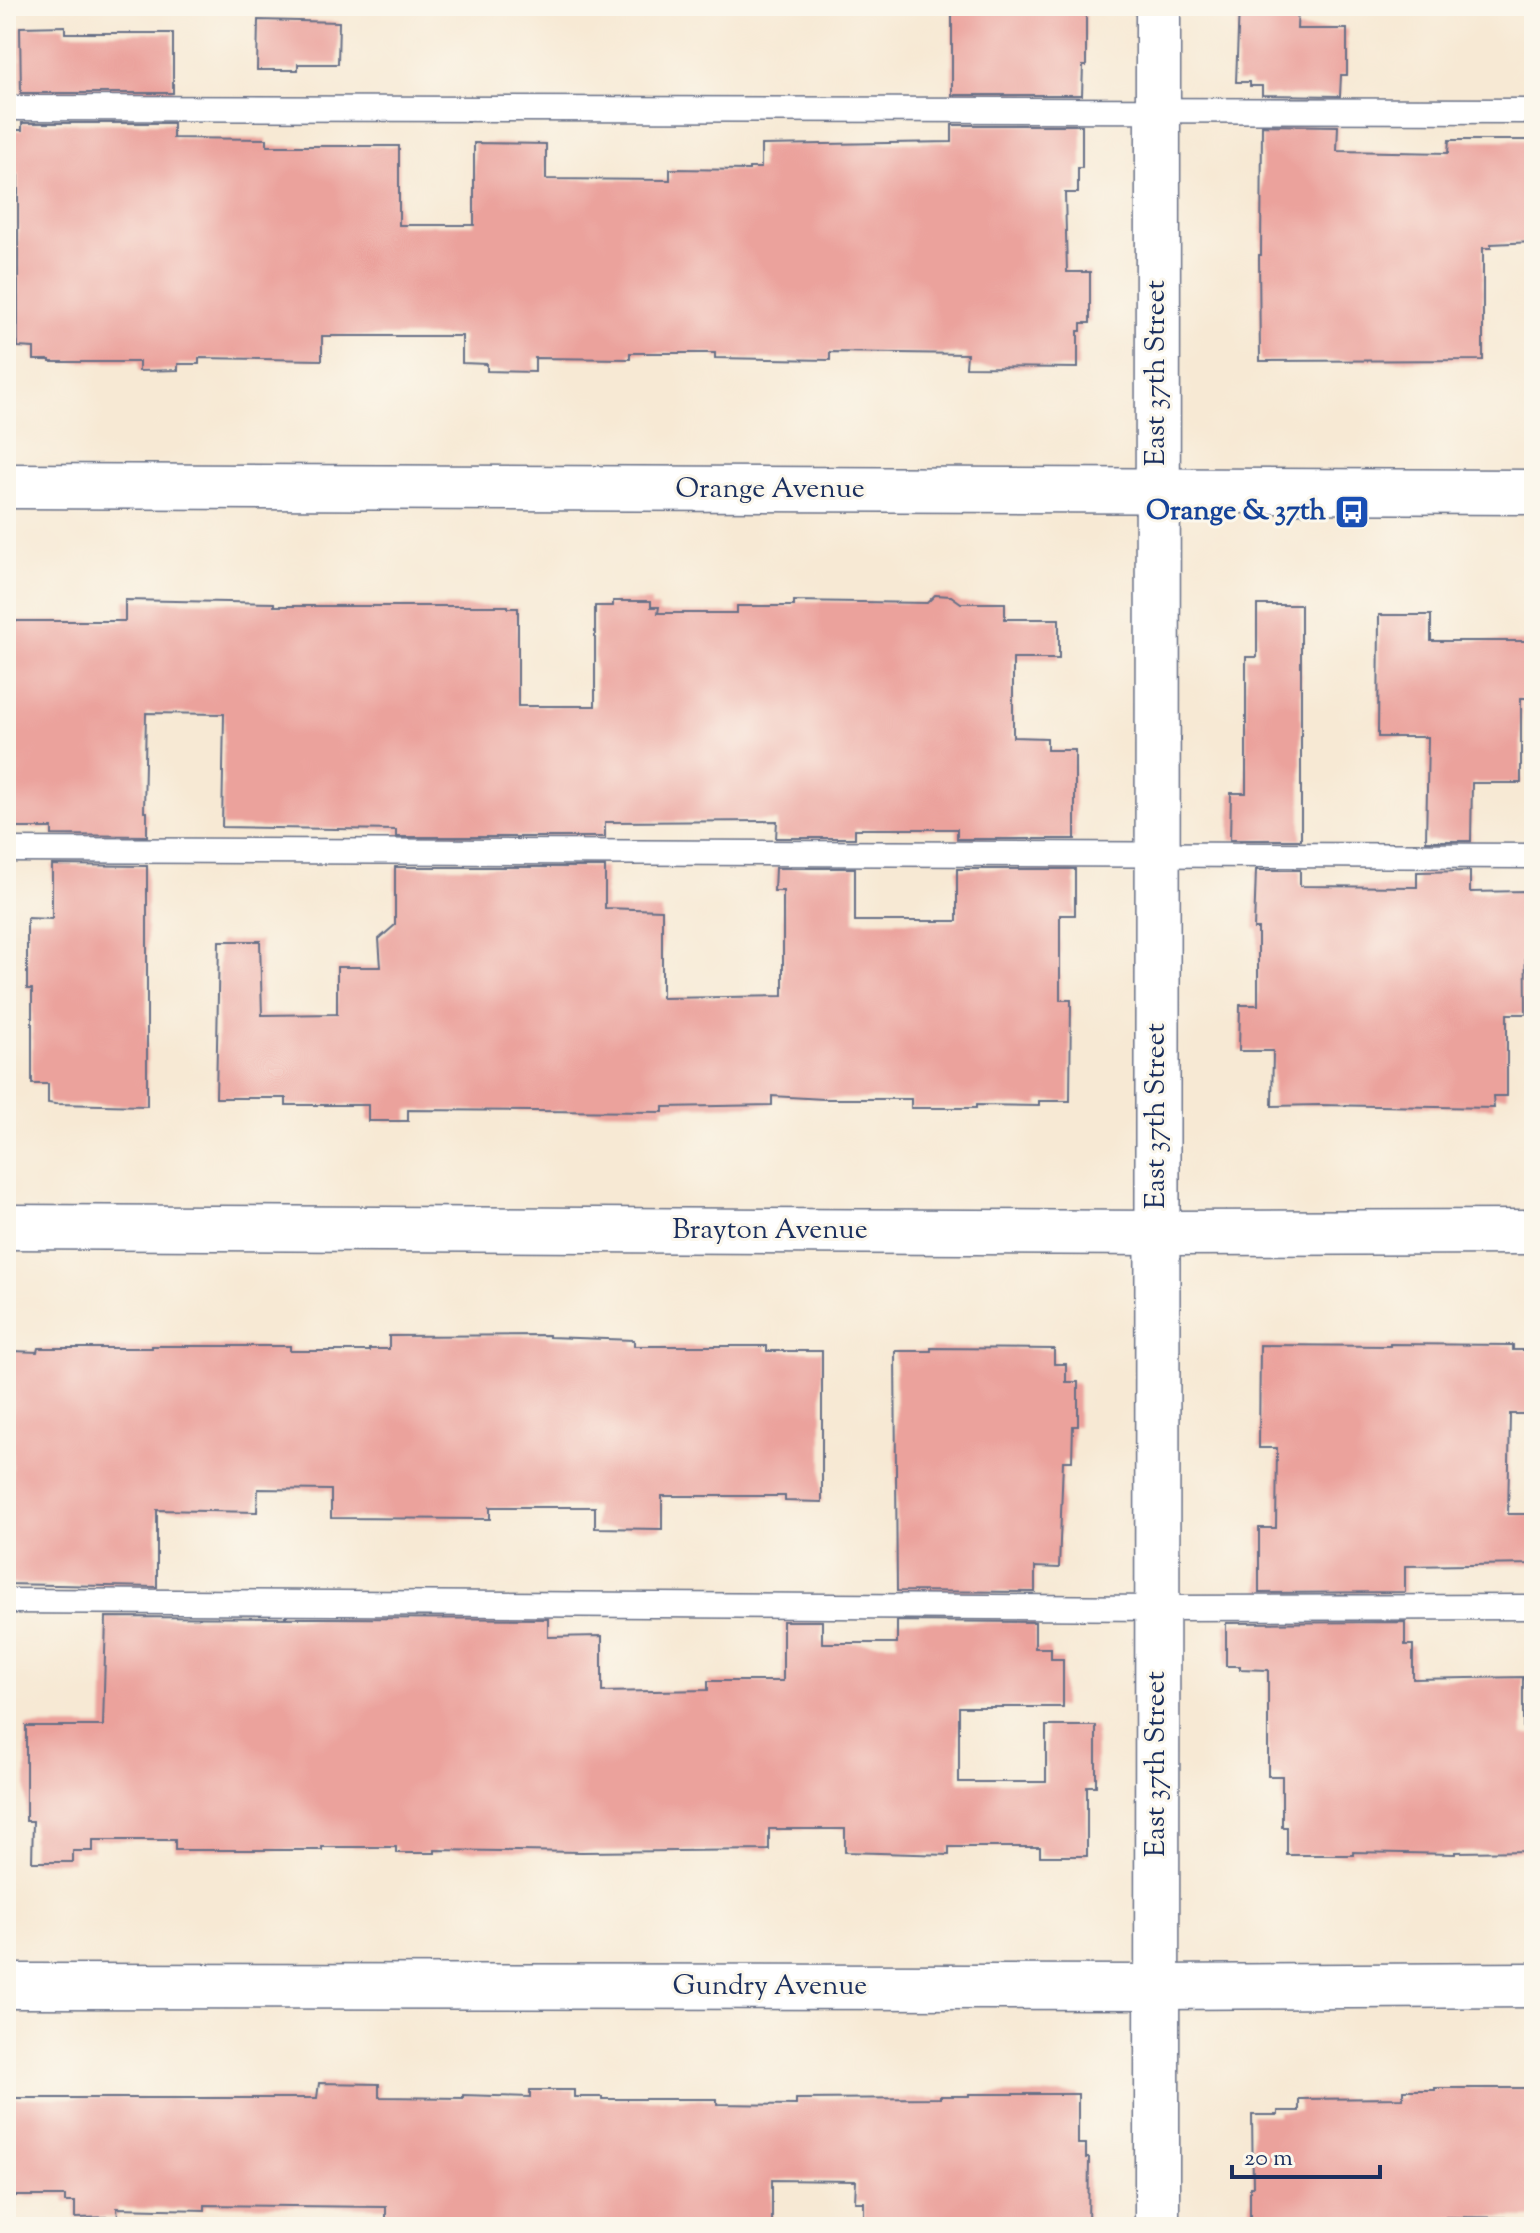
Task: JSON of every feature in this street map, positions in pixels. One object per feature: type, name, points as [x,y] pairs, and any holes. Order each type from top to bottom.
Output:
[{"type":"street","name":"East 37th Street","points":[[1157,2227],[1158,6]]},
{"type":"street","name":"Orange Avenue","points":[[6,486],[1534,492]]},
{"type":"street","name":"Brayton Avenue","points":[[6,1227],[1534,1232]]},
{"type":"street","name":"Gundry Avenue","points":[[6,1986],[1534,1985]]},
{"type":"lane","points":[[6,108],[1534,111]]},
{"type":"lane","points":[[6,850],[1534,856]]},
{"type":"lane","points":[[6,1601],[1157,1608],[1534,1607]]},
{"type":"building","points":[[952,6],[1086,6],[1086,66],[1083,66],[1082,95],[952,95]]},
{"type":"building","points":[[1239,6],[1298,6],[1297,29],[1347,29],[1347,75],[1341,75],[1340,96],[1262,95],[1262,86],[1236,82]]},
{"type":"building","points":[[258,20],[339,22],[338,64],[298,64],[298,70],[257,70]]},
{"type":"building","points":[[65,26],[65,33],[173,33],[173,93],[21,93],[20,27]]},
{"type":"building","points":[[22,123],[173,123],[173,138],[267,139],[267,146],[399,146],[399,225],[474,225],[474,143],[546,144],[546,179],[670,180],[670,169],[761,168],[761,145],[952,142],[952,125],[1082,125],[1082,168],[1078,168],[1078,193],[1065,193],[1067,272],[1090,272],[1090,323],[1081,323],[1081,331],[1078,331],[1078,368],[966,367],[967,354],[830,352],[830,360],[715,358],[715,353],[630,353],[630,359],[535,358],[535,372],[487,371],[487,364],[462,363],[462,336],[322,336],[322,360],[199,358],[199,364],[178,364],[178,370],[139,371],[139,362],[34,360],[34,348],[18,347],[18,175],[6,175],[6,130],[22,130]]},
{"type":"building","points":[[1262,125],[1338,126],[1337,151],[1448,153],[1449,140],[1531,140],[1534,242],[1491,244],[1491,248],[1483,248],[1483,360],[1260,361]]},
{"type":"building","points":[[935,595],[951,596],[961,603],[1005,603],[1005,619],[1059,619],[1059,659],[1013,659],[1013,737],[1047,738],[1047,750],[1075,750],[1075,839],[957,839],[957,829],[855,829],[855,838],[776,838],[777,821],[605,822],[605,837],[396,837],[396,830],[222,827],[224,714],[146,713],[144,812],[147,812],[147,836],[52,835],[52,828],[6,828],[6,621],[125,621],[125,600],[274,603],[274,606],[508,606],[518,608],[518,706],[595,706],[595,606],[613,606],[613,601],[651,601],[651,607],[659,607],[658,613],[737,613],[737,606],[794,606],[794,601],[927,603]]},
{"type":"building","points":[[1257,605],[1301,605],[1301,840],[1230,840],[1231,793],[1246,793],[1246,657],[1257,657]]},
{"type":"building","points":[[1379,615],[1431,615],[1431,641],[1534,641],[1534,698],[1521,698],[1521,783],[1472,783],[1471,841],[1426,841],[1428,737],[1378,737]]},
{"type":"building","points":[[52,865],[147,866],[147,1106],[48,1103],[48,1084],[32,1084],[32,989],[27,989],[27,918],[52,919]]},
{"type":"building","points":[[395,867],[605,867],[605,908],[662,910],[662,998],[783,996],[783,891],[774,891],[775,868],[855,868],[855,921],[957,921],[957,869],[1075,869],[1075,915],[1060,915],[1060,1000],[1071,1000],[1070,1101],[1039,1101],[1039,1106],[911,1108],[911,1099],[772,1096],[772,1105],[663,1107],[663,1112],[408,1110],[408,1121],[368,1121],[368,1105],[286,1105],[286,1098],[216,1098],[219,941],[260,941],[262,1015],[337,1014],[337,967],[381,967],[379,939],[395,925]]},
{"type":"building","points":[[1256,870],[1300,870],[1300,886],[1417,887],[1417,872],[1470,871],[1470,892],[1525,891],[1526,1014],[1507,1014],[1507,1096],[1493,1096],[1494,1108],[1272,1106],[1273,1051],[1239,1051],[1240,1005],[1258,1005],[1258,929],[1254,929]]},
{"type":"building","points":[[549,1335],[634,1340],[634,1346],[767,1346],[767,1351],[822,1351],[822,1502],[785,1501],[785,1496],[662,1496],[662,1529],[595,1528],[595,1507],[490,1507],[490,1519],[331,1518],[331,1490],[258,1489],[257,1512],[157,1510],[157,1587],[6,1584],[6,1508],[11,1508],[13,1351],[37,1352],[38,1348],[290,1346],[290,1351],[369,1351],[389,1349],[389,1336]]},
{"type":"building","points":[[1260,1345],[1513,1345],[1513,1350],[1534,1350],[1534,1414],[1510,1414],[1508,1514],[1534,1514],[1534,1564],[1405,1566],[1405,1592],[1259,1593],[1259,1528],[1276,1528],[1277,1448],[1259,1448]]},
{"type":"building","points":[[931,1348],[1054,1349],[1054,1364],[1066,1364],[1066,1382],[1078,1382],[1078,1426],[1073,1426],[1072,1461],[1063,1461],[1059,1568],[1035,1567],[1035,1592],[897,1591],[895,1351],[931,1351]]},
{"type":"building","points":[[106,1617],[548,1619],[548,1637],[602,1636],[602,1692],[708,1690],[708,1681],[783,1681],[783,1621],[822,1621],[822,1643],[897,1643],[897,1621],[1035,1622],[1035,1648],[1051,1648],[1051,1659],[1063,1659],[1063,1707],[959,1707],[959,1782],[1046,1782],[1046,1726],[1096,1726],[1096,1786],[1087,1786],[1087,1856],[1040,1856],[1040,1847],[949,1847],[949,1855],[845,1852],[845,1829],[769,1829],[769,1850],[435,1850],[435,1853],[396,1853],[396,1847],[322,1847],[322,1850],[175,1850],[175,1840],[93,1840],[93,1851],[73,1851],[73,1862],[32,1862],[33,1821],[26,1821],[26,1726],[103,1726]]},
{"type":"building","points":[[1405,1622],[1405,1645],[1413,1645],[1413,1679],[1523,1677],[1523,1735],[1534,1735],[1534,1851],[1287,1855],[1287,1827],[1282,1827],[1282,1776],[1268,1776],[1268,1670],[1226,1666],[1226,1623]]},
{"type":"building","points":[[319,2083],[379,2084],[379,2097],[530,2097],[530,2090],[574,2090],[574,2097],[717,2099],[717,2104],[796,2105],[796,2099],[1078,2094],[1078,2144],[1086,2144],[1086,2158],[1089,2158],[1088,2227],[864,2227],[864,2202],[855,2202],[856,2181],[772,2180],[772,2227],[386,2227],[386,2207],[205,2205],[205,2210],[117,2208],[118,2217],[75,2218],[75,2202],[65,2202],[65,2196],[6,2196],[6,2098],[317,2098]]},
{"type":"building","points":[[1534,2088],[1534,2218],[1446,2217],[1446,2227],[1250,2227],[1252,2115],[1299,2111],[1299,2099],[1403,2098],[1403,2090]]},
{"type":"place","name":"Orange & 37th","points":[[1352,512]]}]
